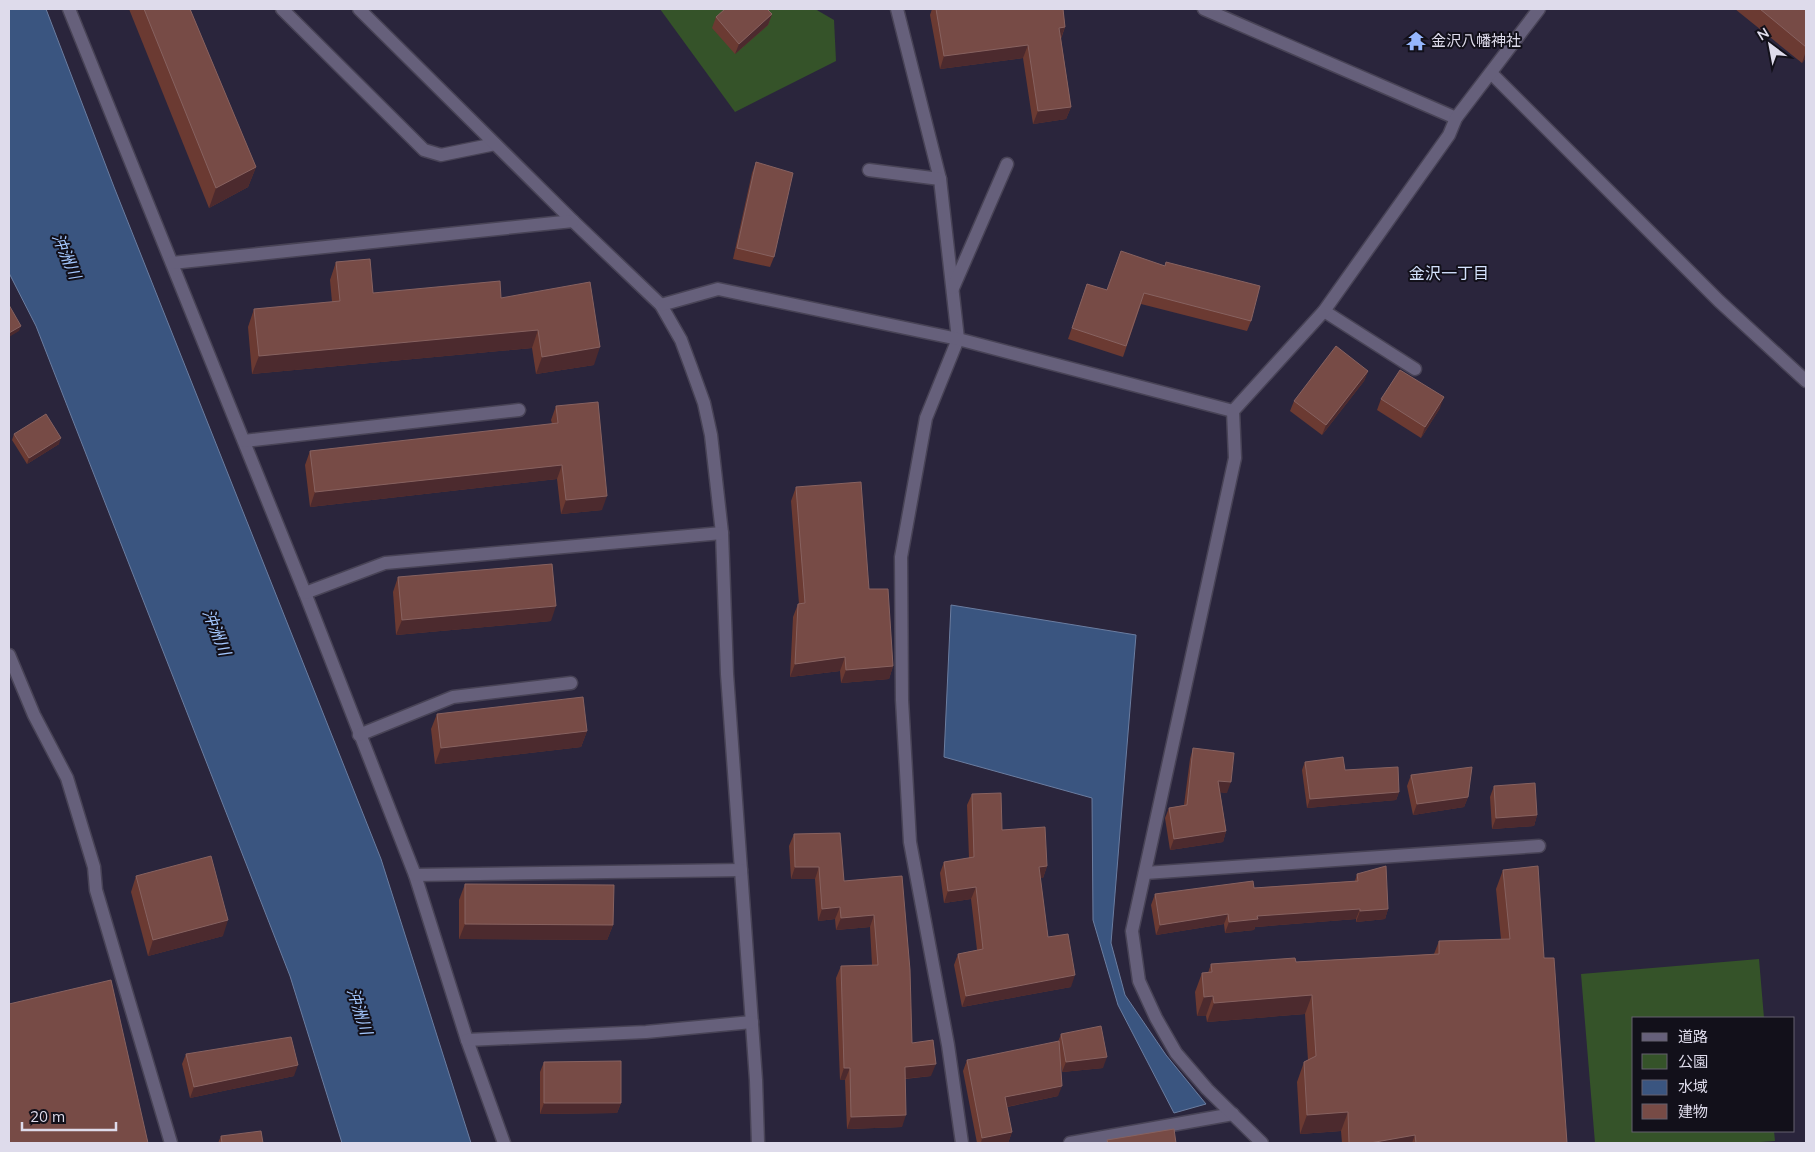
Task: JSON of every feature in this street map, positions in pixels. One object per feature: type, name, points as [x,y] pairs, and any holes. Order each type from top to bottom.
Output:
[{"type":"street","points":[[69,9],[305,593],[414,875],[467,1040],[504,1143]]},
{"type":"street","points":[[282,9],[424,150],[441,155],[495,144]]},
{"type":"street","points":[[359,9],[573,221],[661,305],[680,340],[704,403],[711,435],[722,533],[728,674],[756,1080],[758,1143]]},
{"type":"street","points":[[897,9],[940,179],[958,339],[926,418],[901,557],[902,700],[910,842],[948,1045],[962,1143]]},
{"type":"street","points":[[1204,9],[1456,118]]},
{"type":"street","points":[[1262,1143],[1207,1088],[1176,1053],[1156,1018],[1139,981],[1132,931],[1235,458],[1233,411],[1324,311],[1448,135],[1456,118],[1538,9]]},
{"type":"street","points":[[1491,73],[1718,301],[1806,381]]},
{"type":"street","points":[[952,289],[1007,164]]},
{"type":"street","points":[[869,170],[940,179]]},
{"type":"street","points":[[172,264],[573,221]]},
{"type":"street","points":[[661,305],[718,289],[958,339],[1233,411]]},
{"type":"street","points":[[1324,311],[1414,369]]},
{"type":"street","points":[[244,441],[519,410]]},
{"type":"street","points":[[305,593],[385,563],[722,533]]},
{"type":"street","points":[[9,655],[34,716],[66,778],[94,867],[96,890],[171,1143]]},
{"type":"street","points":[[359,735],[453,697],[571,683]]},
{"type":"street","points":[[1145,873],[1539,846]]},
{"type":"street","points":[[414,875],[741,870]]},
{"type":"street","points":[[467,1040],[646,1032],[752,1022]]},
{"type":"street","points":[[1070,1143],[1233,1114]]},
{"type":"green space","points":[[660,9],[815,9],[834,20],[836,61],[735,112]]},
{"type":"green space","points":[[1759,959],[1764,1017],[1632,1017],[1632,1132],[1774,1132],[1775,1141],[1746,1143],[1595,1143],[1581,974]]},
{"type":"water","name":"沖洲川","points":[[9,9],[46,9],[114,187],[381,859],[471,1143],[342,1143],[290,976],[36,326],[9,273]]},
{"type":"water","points":[[951,605],[1136,635],[1111,943],[1125,995],[1166,1055],[1206,1104],[1174,1113],[1118,1005],[1093,920],[1092,798],[944,757]]},
{"type":"building","points":[[144,9],[190,9],[256,167],[216,188]]},
{"type":"building","points":[[725,9],[767,9],[772,14],[739,44],[716,17]]},
{"type":"building","points":[[936,9],[1063,9],[1065,27],[1059,28],[1071,107],[1038,111],[1028,45],[944,56]]},
{"type":"building","points":[[1760,9],[1806,9],[1806,47]]},
{"type":"building","points":[[756,162],[793,173],[774,257],[737,248]]},
{"type":"building","points":[[1121,251],[1165,266],[1166,262],[1260,286],[1251,321],[1144,293],[1126,346],[1072,328],[1087,284],[1107,290]]},
{"type":"building","points":[[370,259],[373,293],[500,281],[501,298],[590,282],[600,347],[542,357],[538,330],[259,356],[254,309],[340,301],[336,262]]},
{"type":"building","points":[[9,305],[21,326],[9,333]]},
{"type":"building","points":[[1336,346],[1368,371],[1326,425],[1294,401]]},
{"type":"building","points":[[1400,370],[1444,397],[1425,427],[1381,399]]},
{"type":"building","points":[[598,402],[607,496],[566,500],[562,465],[315,492],[310,451],[558,423],[556,406]]},
{"type":"building","points":[[46,414],[61,438],[29,458],[14,434]]},
{"type":"building","points":[[861,482],[869,589],[888,589],[893,666],[846,670],[845,657],[795,664],[798,604],[805,603],[796,487]]},
{"type":"building","points":[[552,564],[556,606],[402,620],[398,577]]},
{"type":"building","points":[[583,697],[587,731],[441,748],[437,714]]},
{"type":"building","points":[[1193,748],[1234,753],[1231,782],[1218,781],[1226,831],[1174,839],[1169,808],[1187,805]]},
{"type":"building","points":[[1343,757],[1345,770],[1398,767],[1399,792],[1310,799],[1305,762]]},
{"type":"building","points":[[1472,767],[1468,797],[1417,804],[1411,775]]},
{"type":"building","points":[[1535,783],[1537,815],[1496,818],[1494,786]]},
{"type":"building","points":[[1001,793],[1002,830],[1045,827],[1047,866],[1039,867],[1048,937],[1068,934],[1075,975],[966,996],[958,954],[983,949],[976,887],[948,891],[944,862],[974,857],[972,794]]},
{"type":"building","points":[[840,833],[844,881],[902,876],[910,970],[912,1043],[933,1040],[936,1064],[905,1067],[906,1115],[851,1117],[850,1068],[844,1068],[841,966],[878,965],[874,915],[841,918],[840,907],[822,909],[819,867],[795,867],[794,834]]},
{"type":"building","points":[[211,856],[228,920],[153,940],[136,876]]},
{"type":"building","points":[[1386,866],[1388,909],[1257,916],[1258,919],[1229,922],[1228,914],[1160,925],[1155,894],[1253,881],[1254,888],[1358,881],[1357,874]]},
{"type":"building","points":[[1538,866],[1544,958],[1554,958],[1567,1143],[1416,1143],[1415,1135],[1370,1143],[1349,1143],[1348,1112],[1307,1115],[1304,1062],[1316,1056],[1312,995],[1214,1003],[1213,996],[1204,997],[1202,973],[1212,972],[1211,964],[1295,958],[1296,962],[1439,954],[1439,941],[1510,939],[1503,870]]},
{"type":"building","points":[[465,884],[614,885],[613,925],[465,924]]},
{"type":"building","points":[[111,980],[148,1143],[9,1143],[9,1004]]},
{"type":"building","points":[[1101,1026],[1107,1057],[1066,1062],[1061,1034]]},
{"type":"building","points":[[291,1037],[298,1065],[194,1087],[186,1054]]},
{"type":"building","points":[[1059,1041],[1062,1086],[1005,1097],[1012,1132],[982,1138],[967,1060]]},
{"type":"building","points":[[621,1061],[621,1103],[544,1103],[544,1062]]},
{"type":"building","points":[[1174,1129],[1176,1143],[1108,1143],[1107,1140]]},
{"type":"building","points":[[261,1131],[263,1143],[222,1143],[221,1136]]},
{"type":"place","name":"金沢八幡神社","points":[[1416,41]]},
{"type":"district","name":"金沢一丁目","points":[[1449,273]]}]
